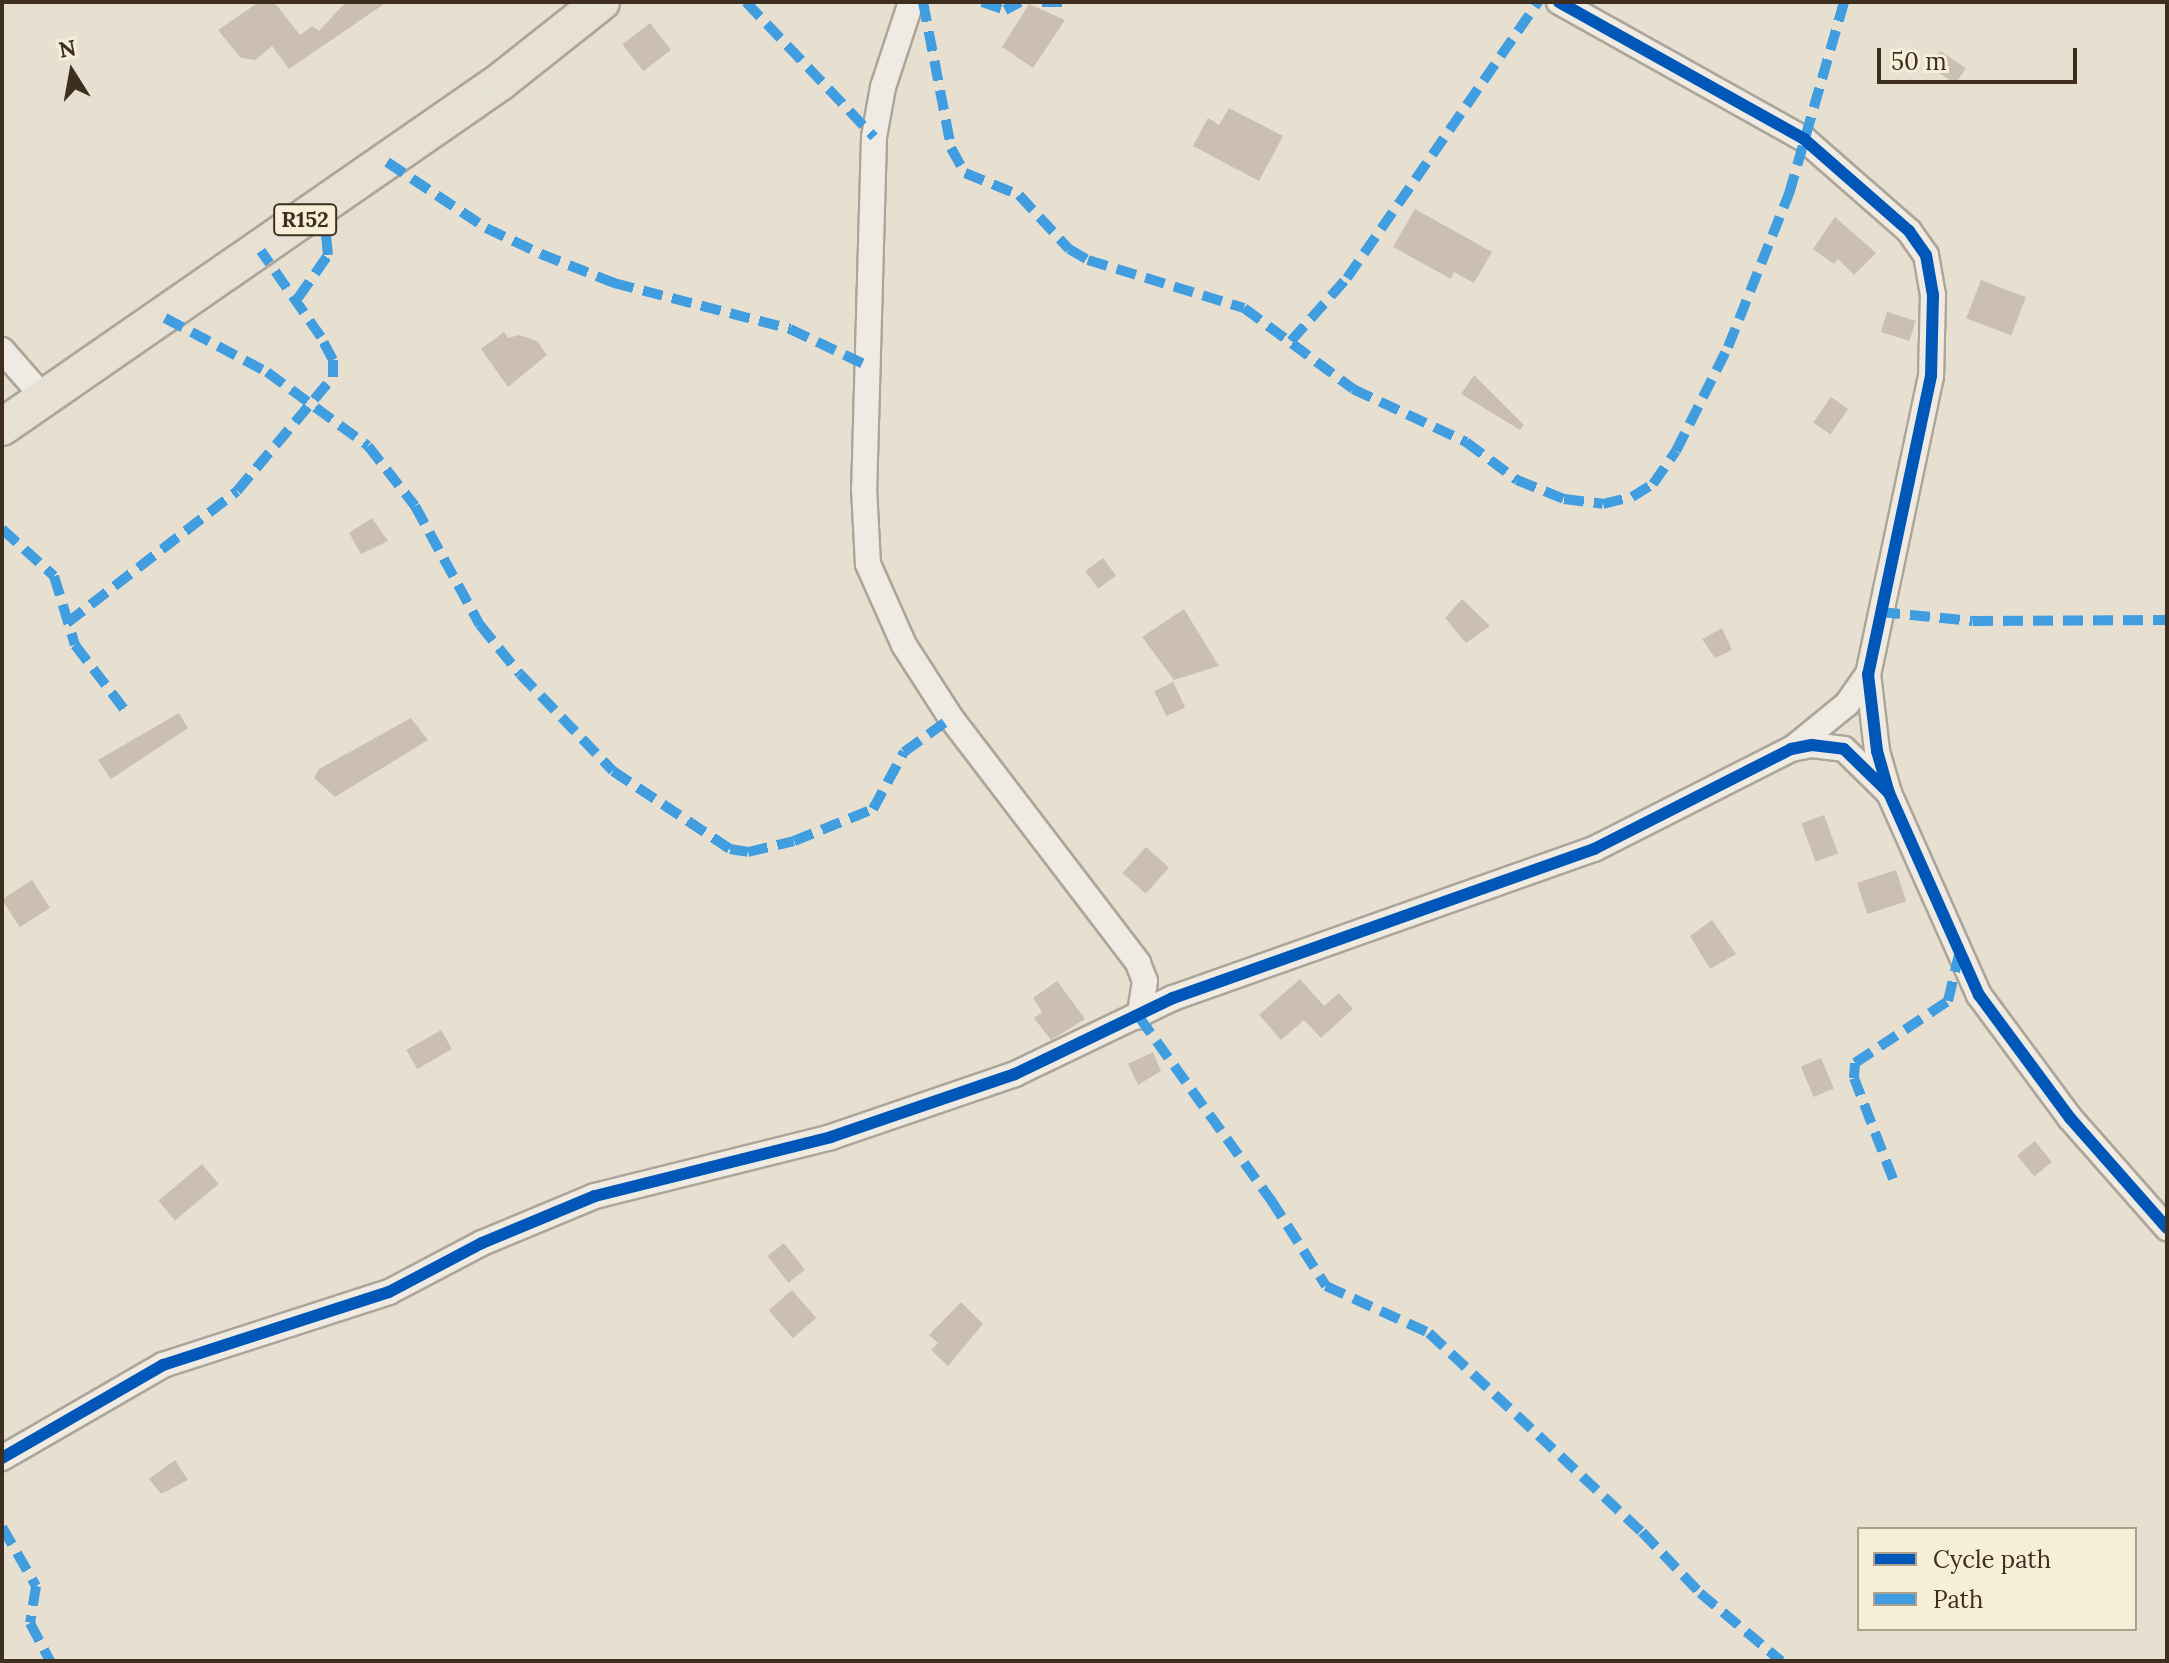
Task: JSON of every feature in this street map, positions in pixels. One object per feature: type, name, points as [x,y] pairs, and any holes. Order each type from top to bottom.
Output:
[{"type":"main road","name":"R152","points":[[2,427],[46,400],[500,82],[601,2]]},
{"type":"street","points":[[911,2],[883,87],[874,137],[864,488],[868,564],[904,645],[951,718],[1138,963],[1145,981],[1139,1017]]},
{"type":"street","points":[[1559,2],[1804,139],[1909,231],[1926,255],[1933,295],[1931,376],[1868,674],[1871,719],[1889,793],[1979,995],[2070,1118],[2167,1228]]},
{"type":"street","points":[[2,350],[46,400]]},
{"type":"street","points":[[2,1458],[163,1365],[389,1292],[557,1210],[646,1179],[831,1137],[1015,1074],[1200,988],[1594,849],[1791,749],[1847,704],[1868,674]]},
{"type":"street","points":[[1791,749],[1812,745],[1844,749],[1889,793]]},
{"type":"building","points":[[259,2],[274,2],[300,35],[312,26],[319,31],[346,2],[387,2],[289,69],[272,46],[255,60],[241,58],[218,30]]},
{"type":"building","points":[[1029,4],[1065,20],[1033,68],[1002,47]]},
{"type":"building","points":[[650,23],[671,50],[643,71],[622,45]]},
{"type":"building","points":[[1940,51],[1966,68],[1956,84],[1930,67]]},
{"type":"building","points":[[1229,108],[1283,136],[1259,181],[1193,146],[1208,118],[1219,125]]},
{"type":"building","points":[[1415,209],[1492,252],[1474,283],[1454,272],[1451,279],[1393,247]]},
{"type":"building","points":[[1835,217],[1876,253],[1854,275],[1838,259],[1834,264],[1813,249]]},
{"type":"building","points":[[1981,280],[2026,297],[2011,335],[1966,318]]},
{"type":"building","points":[[1887,312],[1916,321],[1910,341],[1881,332]]},
{"type":"building","points":[[504,332],[508,338],[519,335],[537,341],[547,355],[508,387],[481,349]]},
{"type":"building","points":[[1474,375],[1524,425],[1520,430],[1461,394]]},
{"type":"building","points":[[1831,397],[1848,409],[1830,434],[1813,422]]},
{"type":"building","points":[[372,518],[388,541],[361,554],[349,533]]},
{"type":"building","points":[[1103,558],[1116,576],[1098,589],[1085,571]]},
{"type":"building","points":[[1462,599],[1490,626],[1466,643],[1445,618]]},
{"type":"building","points":[[1184,609],[1219,666],[1174,680],[1142,637]]},
{"type":"building","points":[[1722,628],[1732,650],[1715,658],[1702,639]]},
{"type":"building","points":[[1173,682],[1185,707],[1166,716],[1154,691]]},
{"type":"building","points":[[179,713],[188,728],[111,779],[98,760]]},
{"type":"building","points":[[411,718],[428,740],[335,797],[314,778],[319,769]]},
{"type":"building","points":[[1824,815],[1838,854],[1815,862],[1801,823]]},
{"type":"building","points":[[1146,847],[1169,868],[1146,894],[1123,873]]},
{"type":"building","points":[[1896,870],[1906,901],[1867,914],[1857,883]]},
{"type":"building","points":[[32,880],[50,908],[20,927],[2,899]]},
{"type":"building","points":[[1712,920],[1736,954],[1710,969],[1690,936]]},
{"type":"building","points":[[1300,979],[1324,1006],[1339,993],[1353,1009],[1321,1038],[1304,1020],[1281,1040],[1259,1015]]},
{"type":"building","points":[[1057,981],[1085,1019],[1051,1040],[1034,1018],[1042,1012],[1033,998]]},
{"type":"building","points":[[441,1030],[452,1049],[417,1069],[406,1050]]},
{"type":"building","points":[[1153,1052],[1161,1071],[1138,1085],[1128,1064]]},
{"type":"building","points":[[1821,1058],[1834,1088],[1814,1097],[1801,1067]]},
{"type":"building","points":[[2035,1141],[2052,1162],[2034,1176],[2017,1155]]},
{"type":"building","points":[[202,1164],[219,1184],[175,1221],[158,1201]]},
{"type":"building","points":[[784,1243],[805,1270],[788,1283],[767,1256]]},
{"type":"building","points":[[792,1290],[816,1318],[793,1338],[769,1310]]},
{"type":"building","points":[[961,1302],[983,1324],[948,1366],[931,1350],[938,1343],[929,1335]]},
{"type":"building","points":[[175,1460],[188,1480],[161,1494],[149,1479]]},
{"type":"marked path","points":[[746,2],[874,137]]},
{"type":"marked path","points":[[923,2],[951,148],[965,173],[1019,195],[1069,249],[1088,260],[1244,308],[1353,389],[1466,442],[1517,480],[1564,499],[1603,504],[1632,497],[1653,484],[1676,451],[1728,347],[1789,194],[1844,2]]},
{"type":"marked path","points":[[982,2],[1005,10],[1020,2]]},
{"type":"marked path","points":[[1042,2],[1063,2]]},
{"type":"marked path","points":[[1291,341],[1347,278],[1538,2]]},
{"type":"marked path","points":[[387,162],[486,228],[541,254],[614,283],[790,329],[868,366]]},
{"type":"marked path","points":[[298,298],[328,255],[323,207]]},
{"type":"marked path","points":[[67,623],[237,491],[333,377],[333,360],[321,337],[261,251]]},
{"type":"marked path","points":[[165,318],[267,372],[368,446],[415,506],[480,625],[520,674],[613,771],[730,849],[748,852],[794,841],[873,809],[904,752],[951,718]]},
{"type":"marked path","points":[[2,529],[54,576],[75,645],[127,713]]},
{"type":"marked path","points":[[1880,612],[1973,621],[2167,620]]},
{"type":"marked path","points":[[1893,1179],[1854,1078],[1855,1063],[1948,1001],[1959,954]]},
{"type":"marked path","points":[[1139,1017],[1271,1200],[1326,1286],[1429,1333],[1642,1532],[1700,1593],[1781,1661]]},
{"type":"marked path","points":[[2,1527],[36,1586],[30,1623],[50,1661]]},
{"type":"cycle path","points":[[1559,2],[1804,139],[1909,231],[1926,255],[1933,295],[1931,376],[1868,674],[1877,751],[1889,793],[1979,995],[2070,1118],[2167,1228]]},
{"type":"cycle path","points":[[2,1458],[163,1365],[389,1292],[482,1243],[595,1196],[831,1137],[1015,1074],[1173,998],[1594,849],[1791,749],[1812,745],[1844,749],[1889,793]]}]
